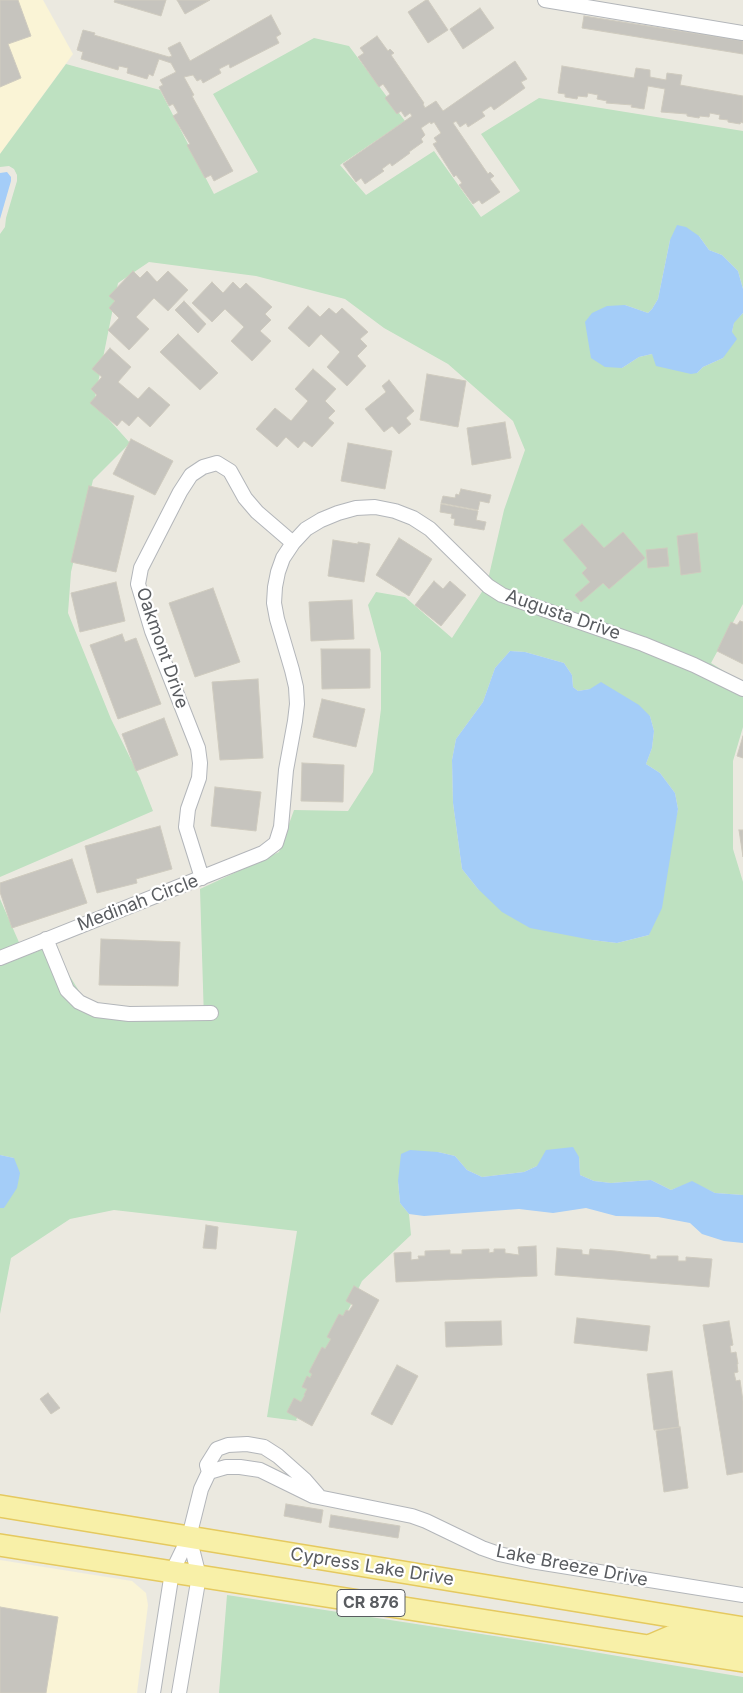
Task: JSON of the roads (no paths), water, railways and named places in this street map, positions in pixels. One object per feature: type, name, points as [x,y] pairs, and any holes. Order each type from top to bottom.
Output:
[{"type":"main road","name":"Cypress Lake Drive","points":[[0,1506],[743,1628]]},
{"type":"main road","name":"Cypress Lake Drive","points":[[0,1545],[743,1660]]},
{"type":"main road","points":[[648,1646],[677,1634],[743,1642]]},
{"type":"street","points":[[545,0],[743,33]]},
{"type":"street","name":"Oakmont Drive","points":[[202,878],[186,827],[188,809],[199,778],[198,748],[152,631],[138,584],[140,568],[191,475],[203,467],[217,462],[230,471],[245,498],[256,512],[293,543]]},
{"type":"street","name":"Augusta Drive","points":[[230,867],[263,853],[276,843],[281,827],[286,770],[297,704],[296,687],[274,603],[278,572],[283,558],[306,529],[338,513],[356,508],[375,507],[395,511],[413,518],[430,530],[488,586],[502,595],[643,644],[694,665],[743,689]]},
{"type":"street","name":"Medinah Circle","points":[[0,958],[230,867]]},
{"type":"street","points":[[46,939],[67,990],[79,1002],[96,1010],[129,1014],[211,1012]]},
{"type":"street","points":[[152,1693],[172,1572],[189,1536],[201,1489],[209,1472],[207,1465],[217,1448],[228,1444],[247,1444],[264,1447],[278,1456],[305,1480],[319,1496]]},
{"type":"street","name":"Lake Breeze Drive","points":[[209,1472],[226,1467],[240,1466],[260,1470],[312,1496],[412,1516],[499,1554],[531,1561],[743,1595]]},
{"type":"street","points":[[179,1693],[198,1576],[189,1536]]},
{"type":"water","points":[[7,172],[11,177],[11,181],[0,219],[0,173]]},
{"type":"water","points":[[677,225],[686,227],[699,236],[709,250],[722,255],[738,271],[743,289],[743,313],[734,323],[732,332],[737,339],[723,358],[703,367],[697,373],[691,374],[656,366],[652,354],[639,357],[622,368],[605,367],[591,358],[585,322],[592,313],[607,306],[625,305],[648,313],[652,309],[658,299],[670,240]]},
{"type":"water","points":[[510,651],[525,652],[564,663],[572,675],[573,687],[578,691],[590,689],[601,682],[639,705],[650,716],[654,731],[652,748],[646,764],[660,773],[675,793],[678,809],[662,908],[649,935],[617,943],[530,928],[502,912],[478,889],[462,869],[453,803],[452,760],[456,739],[483,702],[495,668]]},
{"type":"water","points":[[573,1147],[579,1157],[580,1175],[594,1181],[611,1183],[651,1180],[671,1190],[692,1181],[715,1193],[743,1195],[743,1243],[724,1241],[702,1234],[690,1223],[658,1217],[616,1216],[586,1208],[553,1213],[519,1209],[424,1216],[409,1214],[400,1203],[398,1181],[401,1154],[410,1150],[438,1152],[455,1156],[467,1170],[482,1177],[524,1172],[537,1166],[546,1150]]},
{"type":"water","points":[[0,1155],[14,1158],[20,1173],[17,1188],[4,1208],[0,1208]]}]
